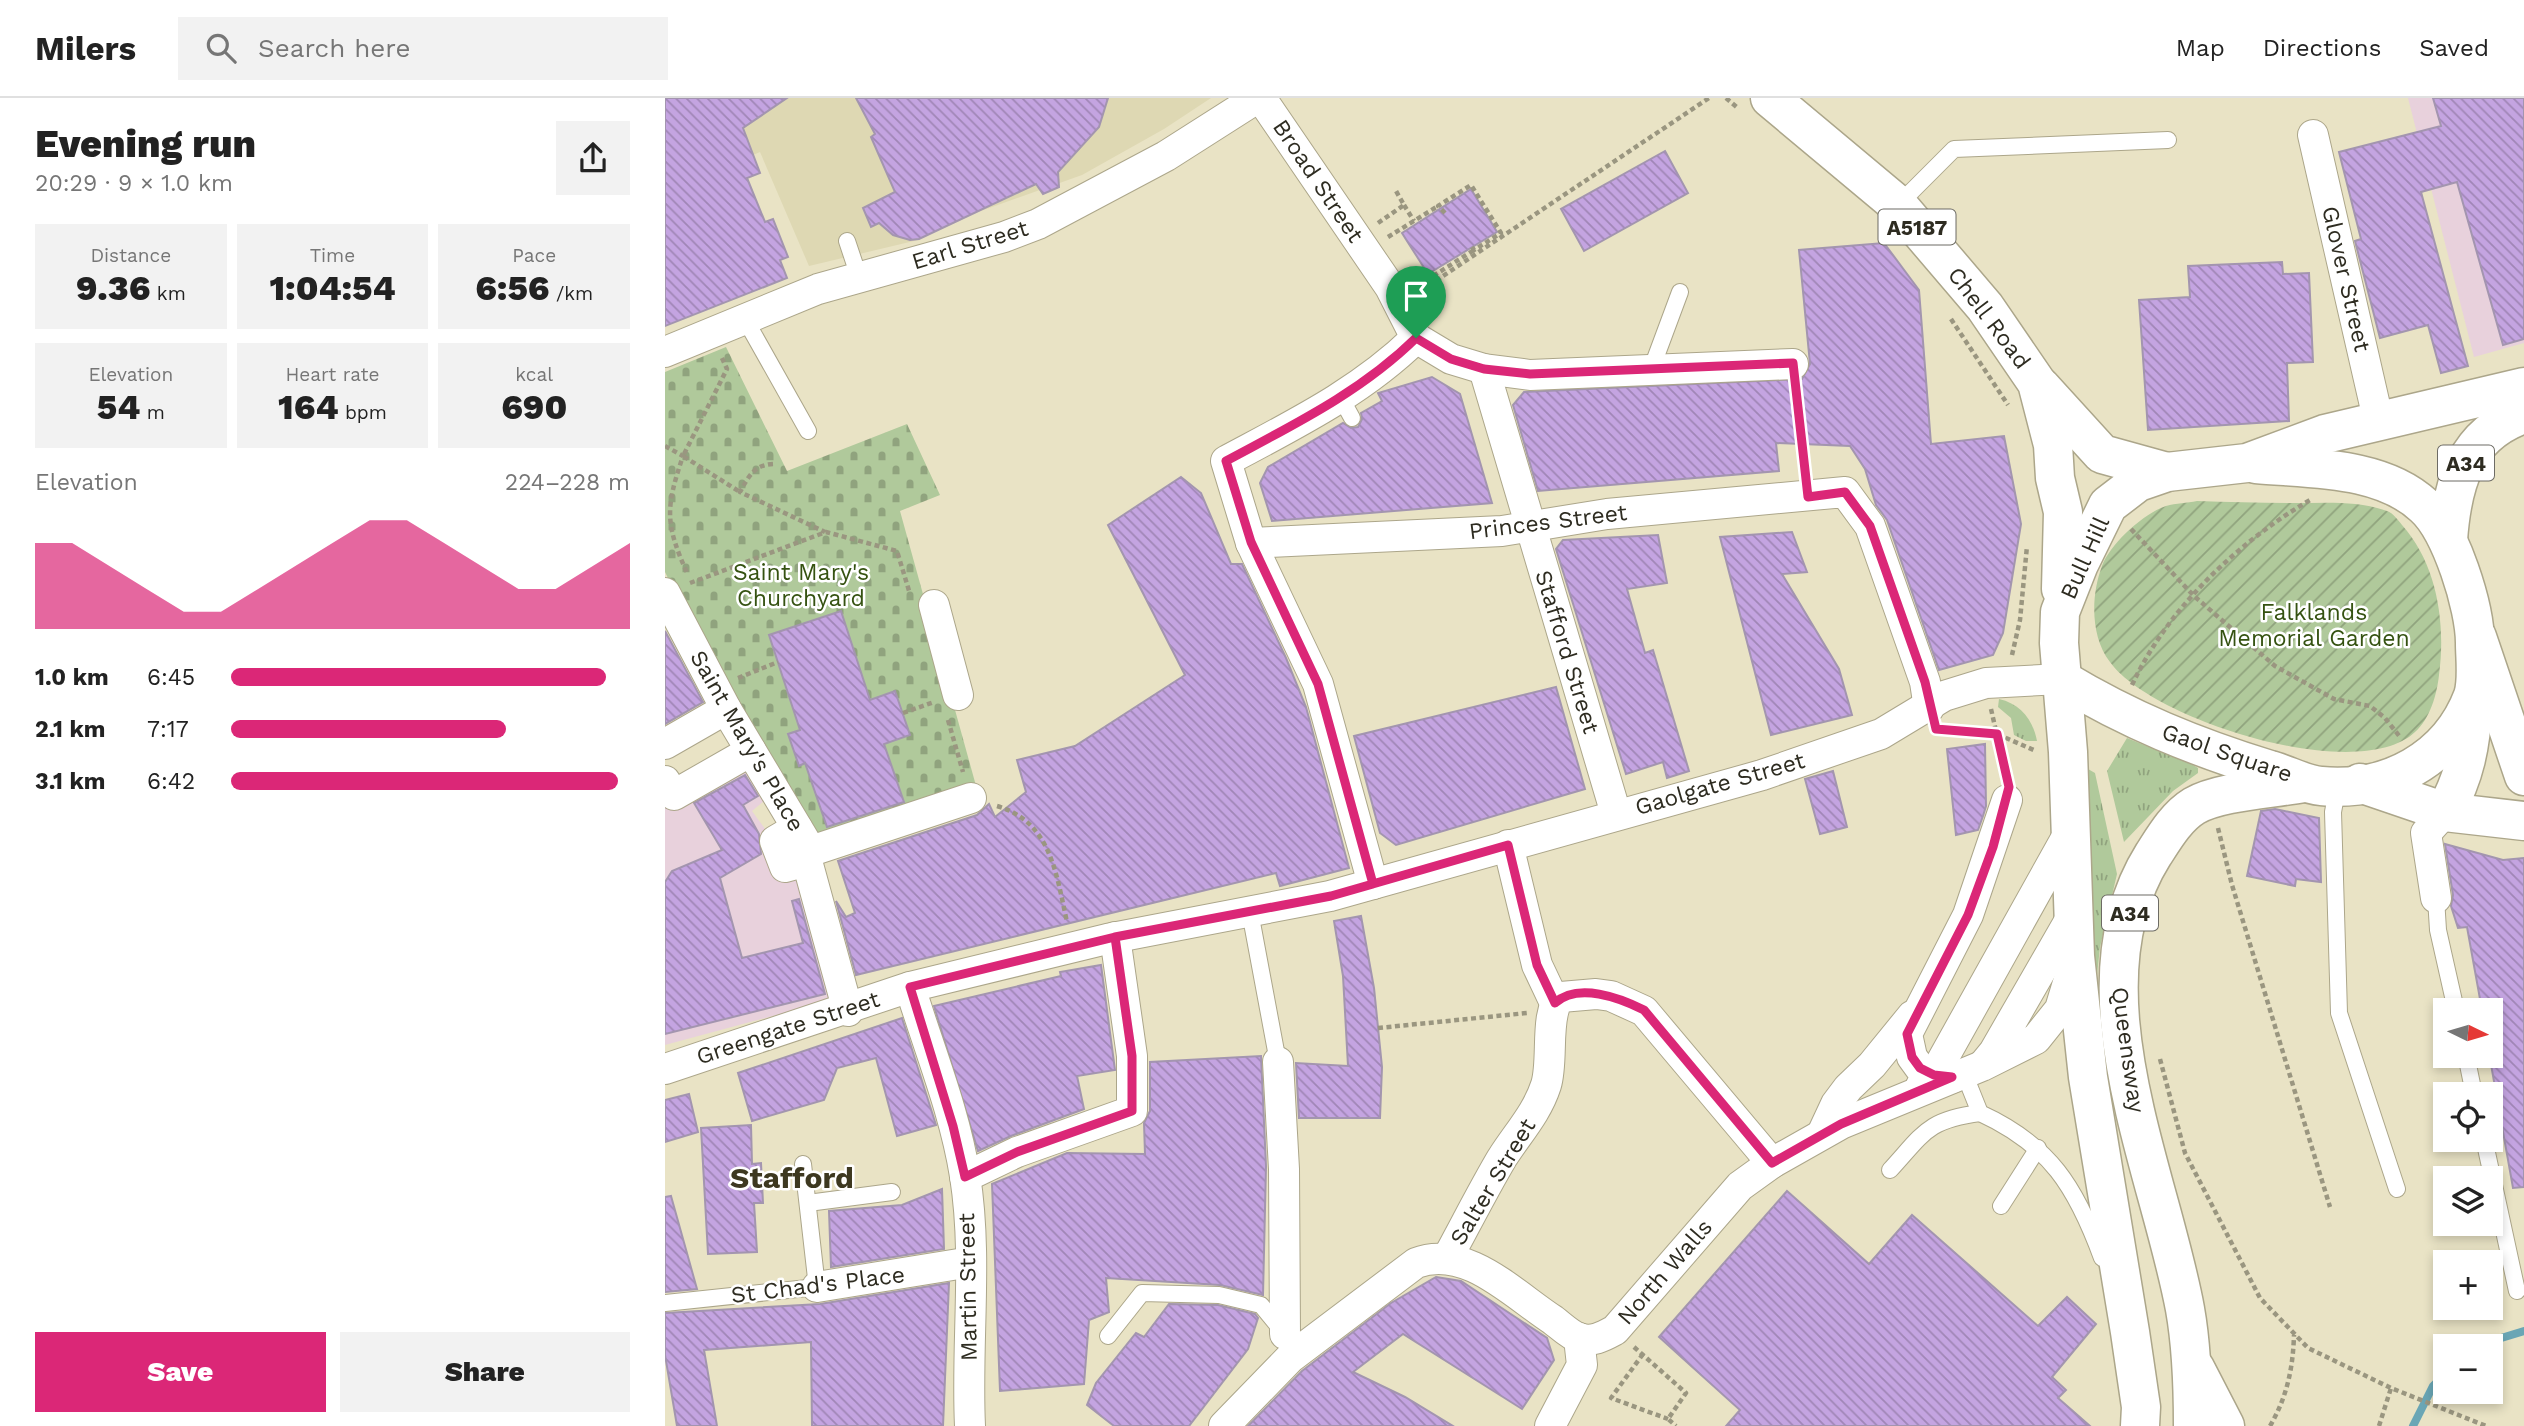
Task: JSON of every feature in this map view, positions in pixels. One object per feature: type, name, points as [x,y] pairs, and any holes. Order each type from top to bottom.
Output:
[{"type":"main road","name":"Chell Road","points":[[1758,106],[1898,205],[1985,307],[2037,383],[2053,445],[2055,478],[2063,512],[2060,612]]},
{"type":"main road","name":"A5187","points":[[2037,383],[2102,454],[2167,472]]},
{"type":"main road","points":[[2247,463],[2325,434],[2524,387]]},
{"type":"main road","name":"A34","points":[[2448,540],[2456,486],[2472,452],[2487,432],[2524,414]]},
{"type":"main road","points":[[2167,472],[2247,463],[2345,472],[2379,480],[2425,506],[2448,540],[2475,631],[2524,776]]},
{"type":"main road","name":"Bull Hill","points":[[2061,679],[2060,612],[2079,564],[2108,505],[2138,482],[2167,472]]},
{"type":"main road","points":[[2445,812],[2459,787],[2472,746],[2475,631]]},
{"type":"main road","name":"Gaol Square","points":[[2061,679],[2116,710],[2195,747],[2445,812],[2524,821]]},
{"type":"main road","name":"Queensway","points":[[2061,679],[2068,752],[2075,957],[2088,1077],[2141,1407],[2140,1426]]},
{"type":"main road","name":"Queensway","points":[[2193,1426],[2192,1363],[2180,1284],[2145,1154],[2124,1053],[2118,975],[2123,939],[2141,873],[2166,835],[2194,806],[2335,783],[2387,779],[2419,766],[2457,729],[2473,695]]},
{"type":"main road","points":[[2192,1363],[2225,1426]]},
{"type":"street","name":"Earl Street","points":[[665,352],[818,289],[1004,237],[1038,224],[1165,156],[1259,98]]},
{"type":"street","name":"Broad Street","points":[[1259,98],[1404,287],[1416,338]]},
{"type":"street","name":"Glover Street","points":[[2313,135],[2379,423]]},
{"type":"street","points":[[1373,884],[1318,684],[1251,542],[1226,461],[1341,407],[1416,338],[1451,359],[1484,369],[1530,374],[1793,363]]},
{"type":"street","name":"Stafford Street","points":[[1484,369],[1528,526],[1616,814]]},
{"type":"street","name":"Princes Street","points":[[1251,542],[1502,531],[1607,514],[1845,492],[1870,526],[1925,682],[1929,708]]},
{"type":"street","name":"Saint Mary's Place","points":[[672,591],[720,698],[805,847],[971,798]]},
{"type":"street","points":[[923,603],[952,703]]},
{"type":"street","name":"Gaolgate Street","points":[[1250,912],[1373,884],[1762,775],[1881,734],[1929,708],[1944,696],[1986,683],[2061,679]]},
{"type":"street","points":[[665,744],[720,698]]},
{"type":"street","points":[[665,781],[674,795],[751,751]]},
{"type":"street","points":[[2007,800],[2000,851],[1907,1034],[1912,1057],[1920,1068],[1950,1076],[2069,833]]},
{"type":"street","points":[[2436,898],[2426,833],[2445,812]]},
{"type":"street","name":"Salter Street","points":[[1224,1426],[1287,1346],[1416,1263],[1433,1256],[1448,1257],[1503,1157],[1535,1112],[1547,1083],[1552,1055],[1553,1007],[1537,965],[1508,845]]},
{"type":"street","points":[[805,847],[848,1011]]},
{"type":"street","name":"Greengate Street","points":[[665,1069],[848,1011],[910,987],[1073,946],[1250,912]]},
{"type":"street","name":"North Walls","points":[[1950,1076],[1994,1052],[2074,913]]},
{"type":"street","points":[[965,1177],[1017,1152],[1132,1111],[1132,1056],[1115,937]]},
{"type":"street","name":"North Walls","points":[[1579,1338],[1602,1337],[1615,1330],[1741,1186],[1772,1163],[1822,1135],[2036,1039],[2060,1009],[2075,957]]},
{"type":"street","name":"Martin Street","points":[[910,987],[953,1126],[965,1177],[971,1262],[970,1426]]},
{"type":"street","points":[[1553,1007],[1561,997],[1596,994],[1624,1000],[1644,1010],[1772,1163]]},
{"type":"street","points":[[1822,1135],[1836,1104],[1848,1088],[1873,1065],[1917,1010]]},
{"type":"street","points":[[1278,1062],[1284,1168],[1287,1346]]},
{"type":"street","points":[[1448,1257],[1471,1265],[1579,1338],[1582,1365],[1550,1426]]},
{"type":"street","name":"St Chad's Place","points":[[817,1287],[971,1262]]},
{"type":"lane","points":[[1898,205],[1954,149],[2168,140]]},
{"type":"lane","points":[[847,241],[859,277]]},
{"type":"lane","points":[[1651,370],[1680,292]]},
{"type":"lane","points":[[745,319],[808,430]]},
{"type":"lane","points":[[2335,783],[2333,812],[2339,1013],[2397,1189]]},
{"type":"lane","points":[[2436,898],[2438,930],[2453,998]]},
{"type":"lane","points":[[1250,912],[1278,1062]]},
{"type":"lane","points":[[1950,1076],[1980,1113],[2025,1137],[2064,1177],[2082,1206],[2130,1332]]},
{"type":"lane","points":[[1890,1170],[1931,1126],[1948,1117],[1980,1113]]},
{"type":"lane","points":[[2001,1206],[2038,1148]]},
{"type":"lane","points":[[2487,1152],[2517,1291]]},
{"type":"lane","points":[[803,1164],[817,1287]]},
{"type":"lane","points":[[808,1203],[892,1192]]},
{"type":"lane","name":"St Chad's Place","points":[[665,1303],[817,1287]]},
{"type":"lane","points":[[1108,1336],[1142,1293],[1219,1295],[1261,1305],[1287,1346]]},
{"type":"path","points":[[1404,287],[1423,291],[1502,235],[1704,104],[1709,98]]},
{"type":"path","points":[[1726,98],[1758,106]]},
{"type":"path","points":[[1387,238],[1471,185],[1502,235]]},
{"type":"path","points":[[1397,191],[1414,221]]},
{"type":"path","points":[[1393,247],[1377,222],[1404,205]]},
{"type":"path","points":[[1438,206],[1442,214],[1445,213]]},
{"type":"path","points":[[1404,287],[1502,235]]},
{"type":"path","points":[[1947,315],[2008,405],[2012,417]]},
{"type":"path","points":[[712,334],[727,369],[683,456],[667,508],[671,539],[672,591],[825,532]]},
{"type":"path","points":[[1793,363],[1808,497]]},
{"type":"path","points":[[665,446],[740,492],[825,532],[897,551],[923,603]]},
{"type":"path","points":[[740,492],[751,472],[761,465],[773,464]]},
{"type":"path","points":[[2129,691],[2153,642],[2194,596],[2252,539],[2314,498]]},
{"type":"path","points":[[2124,522],[2194,596],[2290,677],[2334,699],[2370,706],[2385,718],[2405,743]]},
{"type":"path","points":[[1986,683],[2012,654],[2021,620],[2028,544]]},
{"type":"path","points":[[720,698],[778,662]]},
{"type":"path","points":[[952,703],[971,798],[1018,812],[1051,853],[1073,946]]},
{"type":"path","points":[[1929,708],[1936,729],[1997,734],[2040,752]]},
{"type":"path","points":[[1997,734],[2009,787],[2007,800]]},
{"type":"path","points":[[2217,821],[2232,885],[2330,1206]]},
{"type":"path","points":[[1378,1028],[1553,1007]]},
{"type":"path","points":[[2159,1055],[2185,1153],[2260,1298],[2308,1348],[2391,1388],[2486,1426]]},
{"type":"path","points":[[1615,1330],[1686,1393],[1668,1419]]},
{"type":"path","points":[[2270,1426],[2283,1404],[2294,1335]]},
{"type":"path","points":[[1643,1354],[1611,1398],[1668,1419],[1676,1426]]},
{"type":"path","points":[[2379,1426],[2391,1388]]},
{"type":"shaded area","points":[[665,98],[1211,98],[1164,129],[1082,175],[978,212],[918,240],[809,266],[760,152],[665,193]]},
{"type":"shaded area","points":[[2408,98],[2524,98],[2524,343],[2474,357]]},
{"type":"shaded area","points":[[749,760],[771,795],[752,811],[802,880],[836,999],[665,1045],[665,776],[680,803]]},
{"type":"green space","name":"Saint Mary's Churchyard","points":[[726,347],[787,471],[907,424],[940,495],[900,511],[978,793],[824,853],[693,629],[665,572],[665,372]]},
{"type":"green space","name":"Falklands Memorial Garden","points":[[2197,501],[2352,504],[2376,507],[2395,517],[2424,558],[2440,615],[2441,655],[2437,690],[2429,713],[2415,732],[2387,747],[2349,752],[2304,749],[2256,739],[2167,705],[2132,684],[2110,662],[2103,652],[2094,615],[2098,577],[2106,557],[2120,539],[2148,515],[2166,506]]},
{"type":"green space","points":[[1999,699],[2014,705],[2025,714],[2037,741],[2026,741],[2014,735],[2011,718],[1998,707]]},
{"type":"green space","points":[[2127,738],[2193,765],[2198,768],[2198,773],[2173,791],[2124,842],[2107,771]]},
{"type":"green space","points":[[2088,769],[2095,773],[2117,874],[2100,947],[2094,1004]]},
{"type":"building","points":[[665,98],[787,98],[743,128],[760,173],[747,178],[765,222],[773,219],[788,257],[780,260],[787,278],[665,326]]},
{"type":"building","points":[[856,98],[1108,98],[1099,127],[1058,172],[1059,187],[1043,194],[1036,184],[919,239],[910,240],[893,235],[879,223],[871,227],[863,208],[895,192],[871,137],[875,134]]},
{"type":"building","points":[[2433,98],[2524,98],[2524,339],[2503,345],[2457,182],[2421,192],[2468,366],[2441,373],[2428,325],[2380,338],[2355,241],[2361,239],[2339,152],[2441,126]]},
{"type":"building","points":[[1665,151],[1688,193],[1584,251],[1561,209]]},
{"type":"building","points":[[1471,189],[1497,232],[1428,274],[1402,233]]},
{"type":"building","points":[[1884,243],[1919,290],[1931,444],[2004,436],[2021,524],[2003,633],[1993,655],[1939,670],[1887,520],[1876,505],[1865,469],[1850,446],[1776,443],[1779,471],[1538,491],[1513,405],[1524,392],[1802,379],[1810,364],[1799,250]]},
{"type":"building","points":[[2282,262],[2283,274],[2309,273],[2313,362],[2287,363],[2289,421],[2148,430],[2139,300],[2190,297],[2188,266]]},
{"type":"building","points":[[1432,377],[1460,394],[1492,503],[1272,521],[1260,483],[1268,467],[1343,423],[1351,428],[1358,427],[1362,419],[1361,413],[1382,401],[1378,393]]},
{"type":"building","points":[[1181,477],[1201,493],[1231,564],[1242,564],[1286,658],[1306,707],[1349,868],[1280,886],[1276,873],[856,975],[836,901],[846,917],[855,913],[838,861],[977,815],[989,804],[995,817],[1026,792],[1017,760],[1075,746],[1185,675],[1108,525]]},
{"type":"building","points":[[1792,532],[1807,572],[1782,574],[1839,669],[1852,715],[1771,735],[1720,537]]},
{"type":"building","points":[[1658,535],[1667,583],[1627,589],[1645,653],[1653,650],[1689,771],[1667,778],[1663,762],[1626,774],[1556,549],[1563,540]]},
{"type":"building","points":[[841,611],[870,700],[895,691],[910,735],[884,744],[904,802],[827,827],[805,763],[799,766],[788,734],[800,730],[769,635]]},
{"type":"building","points":[[665,631],[703,702],[665,724]]},
{"type":"building","points":[[1556,687],[1585,789],[1396,845],[1380,833],[1354,736]]},
{"type":"building","points":[[1985,744],[1986,806],[1983,816],[1978,830],[1956,835],[1947,749]]},
{"type":"building","points":[[1833,771],[1847,827],[1820,834],[1805,779]]},
{"type":"building","points":[[745,775],[758,796],[743,805],[759,834],[761,854],[720,878],[742,958],[803,943],[792,901],[799,899],[825,994],[665,1034],[665,882],[672,871],[722,850],[694,803]]},
{"type":"building","points":[[2275,809],[2319,818],[2321,882],[2296,879],[2295,886],[2247,876],[2261,811]]},
{"type":"building","points":[[2445,844],[2503,860],[2524,858],[2524,1187],[2513,1188],[2503,1132],[2503,1082],[2494,1082],[2492,1068],[2503,1068],[2503,998],[2480,998],[2467,927],[2458,928],[2451,906],[2453,895]]},
{"type":"building","points":[[1361,916],[1374,988],[1382,1067],[1380,1118],[1299,1118],[1296,1063],[1348,1066],[1343,976],[1334,921]]},
{"type":"building","points":[[1101,965],[1115,1070],[1077,1076],[1084,1109],[978,1151],[934,1006],[1061,976],[1060,972]]},
{"type":"building","points":[[902,1018],[936,1125],[897,1136],[876,1058],[837,1068],[824,1100],[752,1121],[738,1073]]},
{"type":"building","points":[[1261,1056],[1266,1166],[1263,1295],[1220,1285],[1106,1278],[1109,1312],[1089,1320],[1084,1384],[1000,1391],[992,1184],[1067,1153],[1145,1154],[1144,1123],[1150,1111],[1150,1062]]},
{"type":"building","points":[[689,1094],[698,1132],[665,1142],[665,1100]]},
{"type":"building","points":[[751,1125],[752,1164],[761,1163],[763,1203],[754,1203],[757,1252],[708,1254],[701,1128]]},
{"type":"building","points":[[942,1189],[944,1249],[831,1267],[829,1211],[902,1205]]},
{"type":"building","points":[[1787,1191],[1869,1264],[1912,1215],[2038,1326],[2067,1297],[2096,1324],[2052,1377],[2066,1390],[2058,1398],[2090,1426],[1726,1426],[1740,1410],[1659,1337]]},
{"type":"building","points":[[671,1196],[697,1289],[665,1292],[665,1197]]},
{"type":"building","points":[[1436,1277],[1461,1281],[1547,1338],[1554,1360],[1522,1409],[1403,1334],[1353,1372],[1405,1397],[1453,1426],[1248,1426],[1302,1371],[1391,1303]]},
{"type":"building","points":[[949,1283],[943,1426],[812,1426],[811,1342],[704,1350],[717,1426],[677,1426],[665,1355],[665,1313],[820,1304]]},
{"type":"building","points":[[1169,1304],[1218,1305],[1255,1314],[1258,1318],[1248,1349],[1189,1426],[1114,1426],[1087,1405],[1096,1383],[1136,1333],[1144,1337]]},
{"type":"waterway","points":[[2503,1337],[2524,1331]]},
{"type":"waterway","points":[[2413,1426],[2433,1386]]},
{"type":"district","name":"Stafford","points":[[792,1177]]},
{"type":"route","points":[[1416,338],[1392,362],[1341,398],[1226,461],[1251,542],[1318,684],[1373,884],[1331,896],[1115,937],[1132,1056],[1132,1111],[1017,1152],[965,1177],[953,1126],[910,987],[1073,946],[1115,937],[1198,922],[1331,896],[1373,884],[1508,845],[1537,965],[1555,1003],[1561,997],[1596,994],[1624,1000],[1644,1010],[1772,1163],[1841,1124],[1952,1077],[1934,1075],[1920,1068],[1912,1057],[1907,1034],[1968,915],[1993,847],[2009,787],[1997,734],[1936,729],[1925,682],[1870,526],[1845,492],[1808,497],[1793,363],[1530,374],[1484,369],[1451,359],[1416,338]]}]
